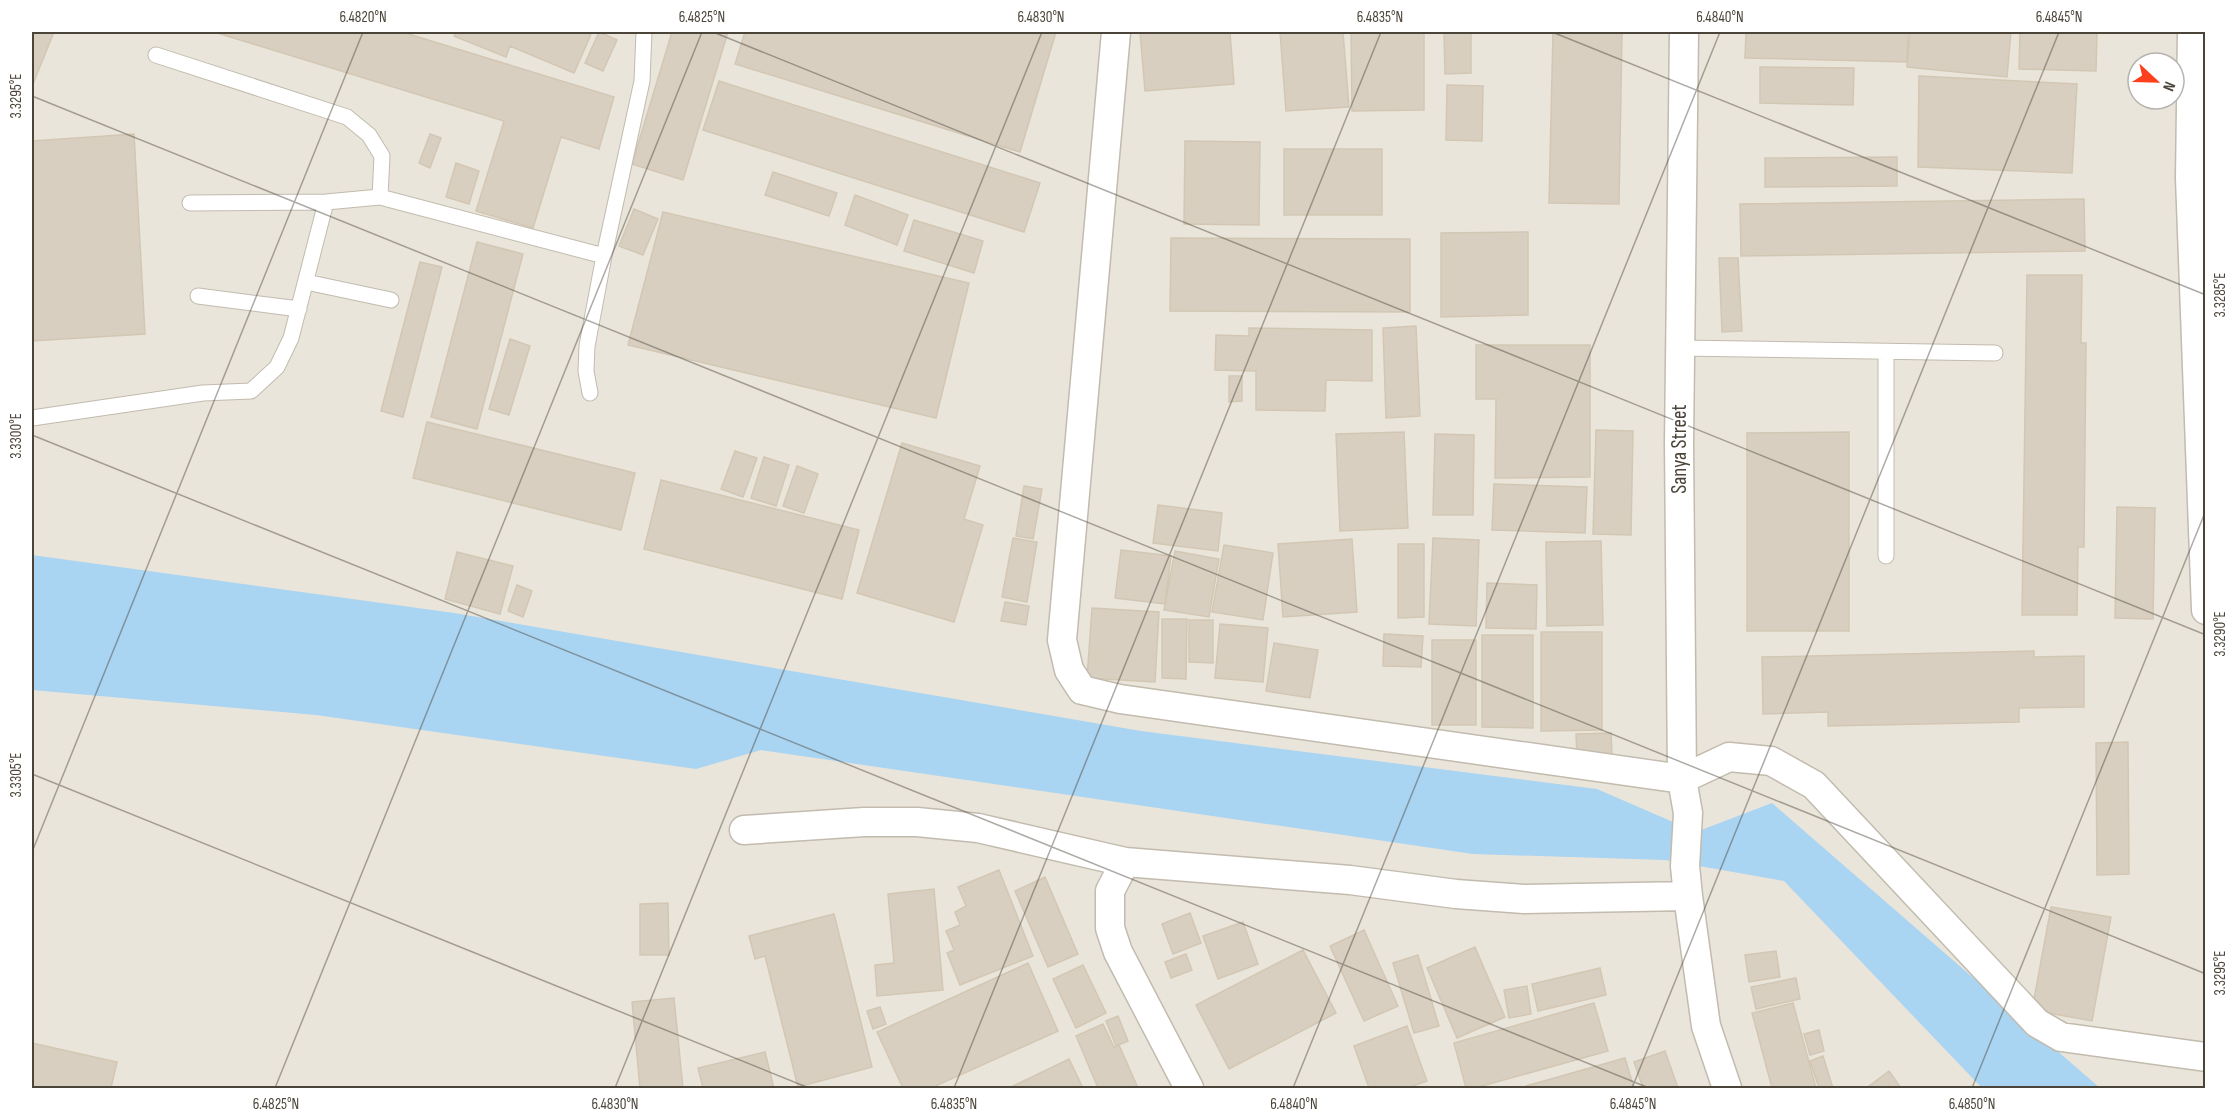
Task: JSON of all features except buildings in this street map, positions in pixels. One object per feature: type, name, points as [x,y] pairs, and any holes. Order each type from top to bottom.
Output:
[{"type":"street","points":[[1116,32],[1062,640],[1069,670],[1082,690],[1120,699],[1682,779],[1729,757],[1771,761],[1814,785],[2037,1023],[2061,1037],[2205,1057]]},
{"type":"street","name":"Sanya Street","points":[[1684,32],[1679,348],[1682,779],[1688,813],[1685,866],[1706,1026],[1727,1089]]},
{"type":"street","points":[[2192,32],[2190,178],[2205,610]]},
{"type":"street","points":[[744,830],[864,822],[917,822],[978,828],[1125,862],[1350,880],[1456,894],[1524,899],[1688,896]]},
{"type":"street","points":[[1125,862],[1110,891],[1110,928],[1118,952],[1189,1089]]},
{"type":"lane","points":[[590,393],[586,371],[587,346],[642,81],[644,32]]},
{"type":"lane","points":[[156,55],[347,117],[369,135],[382,156],[380,197]]},
{"type":"lane","points":[[190,203],[326,202],[380,197],[604,256]]},
{"type":"lane","points":[[32,418],[203,393],[251,391],[277,367],[291,338],[326,202]]},
{"type":"lane","points":[[306,282],[390,300]]},
{"type":"lane","points":[[198,296],[299,309]]},
{"type":"lane","points":[[1679,348],[1995,353]]},
{"type":"lane","points":[[1886,352],[1886,556]]},
{"type":"shaded area","points":[[32,32],[2205,32],[2205,1088],[32,1088]]},
{"type":"water","points":[[32,555],[454,613],[1141,731],[1597,789],[1696,832],[1772,803],[2100,1088],[1982,1088],[1784,881],[1665,860],[1473,854],[761,750],[696,769],[316,715],[32,690]]}]
